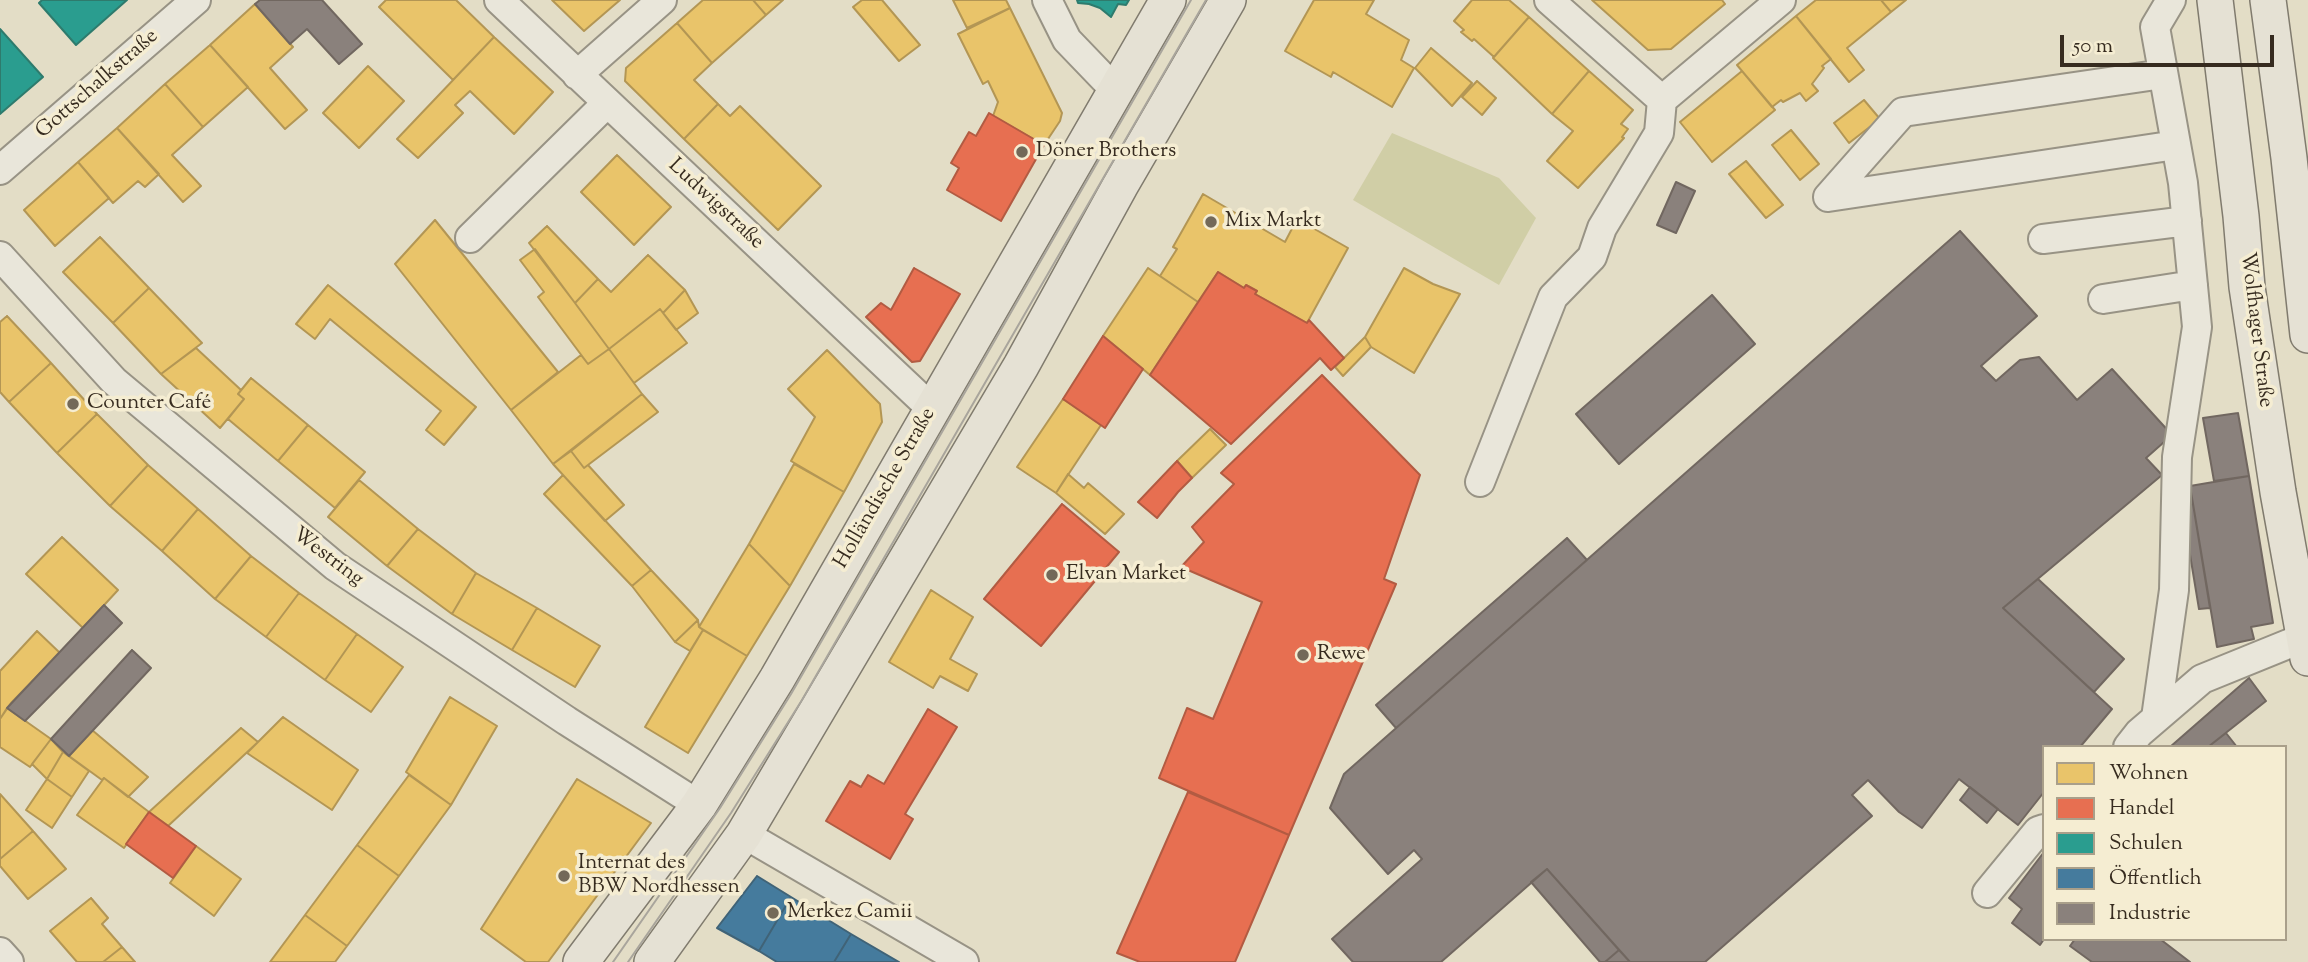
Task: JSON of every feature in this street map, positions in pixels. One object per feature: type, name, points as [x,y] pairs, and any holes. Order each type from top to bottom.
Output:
[{"type":"main road","name":"Holländische Straße","points":[[581,962],[699,805],[777,679],[1168,0]]},
{"type":"main road","points":[[652,962],[744,834],[1021,366],[1120,186],[1228,0]]},
{"type":"main road","name":"Wolfhager Straße","points":[[2215,0],[2247,287],[2278,492],[2306,644]]},
{"type":"main road","points":[[2268,0],[2308,335]]},
{"type":"main road","points":[[2241,216],[2296,243]]},
{"type":"main road","points":[[2247,287],[2296,243]]},
{"type":"street","name":"Gottschalkstraße","points":[[0,170],[197,0]]},
{"type":"street","name":"Ludwigstraße","points":[[499,0],[932,409]]},
{"type":"street","points":[[577,75],[662,0]]},
{"type":"street","points":[[1047,0],[1067,40],[1116,91]]},
{"type":"street","points":[[1549,0],[1662,100]]},
{"type":"street","points":[[1480,482],[1553,297],[1592,257],[1602,228],[1659,133],[1662,100],[1781,0]]},
{"type":"street","points":[[2156,718],[2175,590],[2177,457],[2197,327],[2187,221],[2155,27],[2171,0]]},
{"type":"street","points":[[2163,74],[1903,112],[1828,197],[2176,145]]},
{"type":"street","points":[[470,238],[607,103]]},
{"type":"street","points":[[2043,239],[2187,221]]},
{"type":"street","name":"Westring","points":[[0,256],[114,381],[335,566],[567,721],[699,805]]},
{"type":"street","points":[[2103,299],[2193,285]]},
{"type":"street","points":[[2130,745],[2139,733],[2202,679],[2306,644]]},
{"type":"street","points":[[1987,893],[2038,831],[2042,830]]},
{"type":"street","points":[[744,834],[964,962]]},
{"type":"street","points":[[0,952],[9,962]]},
{"type":"shaded area","points":[[1392,133],[1499,178],[1536,218],[1499,285],[1353,200]]},
{"type":"building: Wohnen","points":[[386,0],[456,0],[494,37],[453,80],[379,7]]},
{"type":"building: Wohnen","points":[[552,0],[620,0],[584,31]]},
{"type":"building: Wohnen","points":[[703,0],[753,0],[766,15],[712,63],[677,23]]},
{"type":"building: Wohnen","points":[[753,0],[783,0],[766,15]]},
{"type":"building: Wohnen","points":[[862,0],[882,0],[920,45],[899,61],[853,7]]},
{"type":"building: Wohnen","points":[[953,0],[1006,0],[1010,8],[967,28]]},
{"type":"building: Wohnen","points":[[1314,0],[1374,0],[1366,14],[1409,40],[1401,60],[1414,68],[1392,107],[1333,72],[1331,77],[1285,51]]},
{"type":"building: Wohnen","points":[[1472,0],[1509,0],[1529,17],[1494,57],[1474,39],[1472,41],[1461,32],[1464,30],[1454,21]]},
{"type":"building: Wohnen","points":[[1592,0],[1722,0],[1725,4],[1671,49],[1648,50]]},
{"type":"building: Wohnen","points":[[1816,0],[1881,0],[1891,12],[1847,48],[1864,70],[1849,82],[1796,16]]},
{"type":"building: Wohnen","points":[[1881,0],[1906,0],[1891,12]]},
{"type":"building: Wohnen","points":[[255,4],[293,47],[270,68],[307,110],[285,129],[210,45]]},
{"type":"building: Wohnen","points":[[1010,8],[1062,113],[1060,121],[1044,145],[993,116],[998,102],[988,81],[983,84],[958,34]]},
{"type":"building: Wohnen","points":[[1796,16],[1831,59],[1822,66],[1824,68],[1812,84],[1818,91],[1806,101],[1800,93],[1783,102],[1781,100],[1772,107],[1737,65]]},
{"type":"building: Wohnen","points":[[1529,17],[1589,71],[1552,114],[1493,58]]},
{"type":"building: Wohnen","points":[[677,23],[712,63],[694,80],[718,104],[684,139],[625,81],[626,68]]},
{"type":"building: Wohnen","points":[[494,37],[553,92],[514,134],[470,91],[455,105],[463,113],[418,158],[397,139]]},
{"type":"building: Wohnen","points":[[210,45],[248,87],[203,127],[165,84]]},
{"type":"building: Wohnen","points":[[1431,48],[1472,83],[1452,106],[1415,68]]},
{"type":"building: Wohnen","points":[[368,66],[404,101],[359,148],[323,113]]},
{"type":"building: Wohnen","points":[[1589,71],[1633,110],[1621,124],[1628,129],[1622,137],[1624,138],[1578,188],[1547,161],[1573,131],[1552,114]]},
{"type":"building: Wohnen","points":[[1742,71],[1775,110],[1712,162],[1680,122]]},
{"type":"building: Wohnen","points":[[1477,81],[1496,98],[1482,115],[1462,97]]},
{"type":"building: Wohnen","points":[[165,84],[203,127],[172,155],[201,186],[183,202],[117,128]]},
{"type":"building: Wohnen","points":[[1864,100],[1880,119],[1849,143],[1834,123]]},
{"type":"building: Wohnen","points":[[718,104],[730,116],[740,106],[821,186],[778,230],[684,139]]},
{"type":"building: Wohnen","points":[[117,128],[159,174],[145,187],[138,181],[113,203],[78,162]]},
{"type":"building: Wohnen","points":[[1791,130],[1819,164],[1800,180],[1772,145]]},
{"type":"building: Wohnen","points":[[617,155],[671,207],[634,245],[581,192]]},
{"type":"building: Wohnen","points":[[1746,161],[1783,205],[1766,218],[1729,174]]},
{"type":"building: Wohnen","points":[[78,162],[109,198],[55,246],[24,210]]},
{"type":"building: Wohnen","points":[[1203,194],[1285,242],[1297,219],[1348,248],[1307,323],[1255,294],[1257,291],[1246,285],[1244,288],[1218,272],[1198,302],[1160,276],[1177,249],[1173,247]]},
{"type":"building: Wohnen","points":[[435,220],[558,372],[511,410],[395,264]]},
{"type":"building: Wohnen","points":[[547,226],[598,279],[575,303],[529,243]]},
{"type":"building: Wohnen","points":[[100,237],[149,288],[113,323],[63,272]]},
{"type":"building: Wohnen","points":[[535,249],[609,349],[588,364],[538,297],[544,292],[520,260]]},
{"type":"building: Wohnen","points":[[648,255],[685,290],[663,313],[660,309],[609,349],[575,303],[598,279],[611,292]]},
{"type":"building: Wohnen","points":[[1148,268],[1198,302],[1150,375],[1103,336]]},
{"type":"building: Wohnen","points":[[1404,268],[1433,284],[1460,294],[1414,373],[1371,347],[1365,337]]},
{"type":"building: Wohnen","points":[[328,285],[476,407],[444,445],[426,430],[441,411],[330,319],[315,339],[296,324]]},
{"type":"building: Wohnen","points":[[149,288],[202,343],[161,374],[113,323]]},
{"type":"building: Wohnen","points":[[685,290],[698,313],[676,330],[663,313]]},
{"type":"building: Wohnen","points":[[660,309],[687,343],[634,383],[609,349]]},
{"type":"building: Wohnen","points":[[7,316],[51,363],[9,402],[0,392],[0,322]]},
{"type":"building: Wohnen","points":[[1365,337],[1371,347],[1343,376],[1335,367]]},
{"type":"building: Wohnen","points":[[196,348],[241,390],[238,394],[244,399],[220,428],[161,374]]},
{"type":"building: Wohnen","points":[[609,349],[642,394],[553,464],[511,410],[581,355],[588,364]]},
{"type":"building: Wohnen","points":[[827,350],[880,404],[882,422],[844,492],[791,461],[815,417],[788,389]]},
{"type":"building: Wohnen","points":[[51,363],[97,414],[57,453],[9,402]]},
{"type":"building: Wohnen","points":[[251,378],[308,425],[278,461],[228,419],[244,399],[238,394]]},
{"type":"building: Wohnen","points":[[642,394],[658,412],[584,468],[571,451]]},
{"type":"building: Wohnen","points":[[1063,399],[1101,425],[1056,493],[1017,467]]},
{"type":"building: Wohnen","points":[[97,414],[148,465],[110,506],[57,453]]},
{"type":"building: Wohnen","points":[[308,425],[365,472],[335,508],[278,461]]},
{"type":"building: Wohnen","points":[[1210,429],[1226,445],[1192,478],[1177,461]]},
{"type":"building: Wohnen","points":[[571,451],[584,468],[588,465],[624,505],[605,521],[553,464]]},
{"type":"building: Wohnen","points":[[794,464],[844,492],[790,586],[749,544]]},
{"type":"building: Wohnen","points":[[148,465],[198,509],[162,551],[110,506]]},
{"type":"building: Wohnen","points":[[1068,474],[1084,488],[1088,483],[1124,514],[1105,534],[1056,493]]},
{"type":"building: Wohnen","points":[[563,475],[651,570],[632,586],[544,494]]},
{"type":"building: Wohnen","points":[[359,480],[418,529],[387,566],[328,517]]},
{"type":"building: Wohnen","points":[[198,509],[251,556],[215,599],[162,551]]},
{"type":"building: Wohnen","points":[[418,529],[476,573],[452,614],[387,566]]},
{"type":"building: Wohnen","points":[[62,537],[118,590],[83,628],[26,574]]},
{"type":"building: Wohnen","points":[[749,544],[790,586],[747,656],[699,627]]},
{"type":"building: Wohnen","points":[[251,556],[299,593],[266,637],[215,599]]},
{"type":"building: Wohnen","points":[[651,570],[698,620],[675,642],[632,586]]},
{"type":"building: Wohnen","points":[[476,573],[537,608],[512,650],[452,614]]},
{"type":"building: Wohnen","points":[[931,590],[973,617],[950,659],[977,674],[968,691],[940,676],[933,688],[889,662]]},
{"type":"building: Wohnen","points":[[299,593],[357,634],[325,680],[266,637]]},
{"type":"building: Wohnen","points":[[537,608],[600,646],[575,687],[512,650]]},
{"type":"building: Wohnen","points":[[698,620],[699,627],[703,630],[690,651],[675,642]]},
{"type":"building: Wohnen","points":[[703,630],[747,656],[688,753],[645,727]]},
{"type":"building: Wohnen","points":[[37,631],[60,653],[11,703],[0,719],[0,671]]},
{"type":"building: Wohnen","points":[[357,634],[403,667],[371,712],[325,680]]},
{"type":"building: Wohnen","points":[[450,697],[497,726],[451,805],[406,772]]},
{"type":"building: Wohnen","points":[[7,708],[51,739],[30,767],[0,747],[0,719]]},
{"type":"building: Wohnen","points":[[283,717],[358,770],[332,810],[247,753]]},
{"type":"building: Wohnen","points":[[241,728],[258,742],[168,826],[149,812]]},
{"type":"building: Wohnen","points":[[92,730],[148,777],[128,797],[69,756]]},
{"type":"building: Wohnen","points":[[51,739],[63,752],[47,779],[32,764]]},
{"type":"building: Wohnen","points":[[63,752],[89,771],[72,797],[47,779]]},
{"type":"building: Wohnen","points":[[409,775],[451,805],[399,876],[357,845]]},
{"type":"building: Wohnen","points":[[104,778],[149,812],[124,848],[77,815]]},
{"type":"building: Wohnen","points":[[47,779],[72,797],[52,828],[26,810]]},
{"type":"building: Wohnen","name":"Internat des BBW Nordhessen","points":[[577,779],[651,823],[548,962],[526,962],[481,929]]},
{"type":"building: Wohnen","points":[[0,794],[33,831],[0,859]]},
{"type":"building: Wohnen","points":[[33,831],[66,869],[28,899],[0,866],[0,859]]},
{"type":"building: Wohnen","points":[[357,845],[399,876],[347,946],[305,915]]},
{"type":"building: Wohnen","points":[[196,846],[241,879],[214,916],[170,883]]},
{"type":"building: Wohnen","points":[[91,898],[108,918],[102,924],[122,947],[103,962],[77,962],[50,931]]},
{"type":"building: Wohnen","points":[[305,915],[347,946],[335,962],[270,962]]},
{"type":"building: Wohnen","points":[[122,947],[135,962],[103,962]]},
{"type":"building: Handel","points":[[989,113],[1044,145],[1001,221],[947,190],[959,168],[951,163],[969,132],[976,136]]},
{"type":"building: Handel","points":[[914,268],[960,294],[920,361],[912,362],[866,317],[881,303],[891,310]]},
{"type":"building: Handel","points":[[1218,272],[1244,288],[1246,285],[1257,291],[1255,294],[1307,323],[1309,320],[1344,358],[1331,370],[1320,358],[1231,444],[1150,375]]},
{"type":"building: Handel","points":[[1103,336],[1143,369],[1105,428],[1063,399]]},
{"type":"building: Handel","name":"Rewe","points":[[1322,375],[1420,475],[1384,579],[1396,584],[1289,835],[1159,778],[1187,708],[1213,719],[1262,602],[1181,567],[1204,542],[1192,527],[1234,484],[1221,473]]},
{"type":"building: Handel","points":[[1177,461],[1192,478],[1157,518],[1138,502]]},
{"type":"building: Handel","name":"Elvan Market","points":[[1062,504],[1119,552],[1041,646],[984,599]]},
{"type":"building: Handel","points":[[928,709],[957,727],[905,814],[913,819],[890,859],[826,821],[850,781],[861,787],[868,775],[884,784]]},
{"type":"building: Handel","points":[[1188,792],[1289,835],[1235,962],[1140,962],[1117,953]]},
{"type":"building: Handel","points":[[149,812],[196,846],[173,878],[126,844]]},
{"type":"building: Schulen","points":[[42,0],[127,0],[76,45],[39,3]]},
{"type":"building: Schulen","points":[[1077,0],[1129,0],[1126,5],[1118,4],[1111,17],[1100,8],[1078,3]]},
{"type":"building: Schulen","points":[[0,29],[43,77],[0,114]]},
{"type":"building: Öffentlich","points":[[757,876],[791,897],[759,951],[717,928]]},
{"type":"building: Öffentlich","points":[[791,897],[851,934],[834,962],[777,962],[759,951]]},
{"type":"building: Öffentlich","points":[[851,934],[899,962],[834,962]]},
{"type":"building: Industrie","points":[[260,0],[322,0],[362,44],[339,64],[307,29],[290,44],[255,4]]},
{"type":"building: Industrie","points":[[1676,182],[1695,191],[1676,233],[1657,225]]},
{"type":"building: Industrie","points":[[1960,231],[2037,316],[1981,366],[1996,381],[2020,360],[2039,357],[2077,400],[2112,369],[2172,435],[2146,458],[2162,475],[2003,608],[2112,709],[2082,745],[2042,745],[2042,795],[2018,825],[1959,779],[1922,828],[1899,812],[1868,780],[1852,795],[1872,816],[1705,962],[1630,962],[1547,869],[1441,962],[1353,962],[1332,939],[1422,859],[1414,850],[1388,874],[1330,808],[1344,774]]},
{"type":"building: Industrie","points":[[1712,295],[1755,344],[1619,464],[1576,414]]},
{"type":"building: Industrie","points":[[2238,413],[2249,476],[2214,481],[2203,418]]},
{"type":"building: Industrie","points":[[2249,476],[2273,623],[2251,627],[2254,639],[2217,647],[2190,486]]},
{"type":"building: Industrie","points":[[2193,504],[2210,608],[2199,609],[2182,506]]},
{"type":"building: Industrie","points":[[1567,538],[1587,560],[1396,728],[1376,705]]},
{"type":"building: Industrie","points":[[2038,579],[2124,659],[2094,692],[2003,608]]},
{"type":"building: Industrie","points":[[104,605],[122,623],[25,721],[7,708]]},
{"type":"building: Industrie","points":[[132,650],[151,668],[69,756],[51,739]]},
{"type":"building: Industrie","points":[[2249,678],[2266,701],[2211,745],[2172,745]]},
{"type":"building: Industrie","points":[[2226,733],[2235,745],[2211,745]]},
{"type":"building: Industrie","points":[[1970,787],[1998,809],[1987,823],[1960,800]]},
{"type":"building: Industrie","points":[[2042,855],[2043,941],[2040,945],[2012,923],[2022,909],[2009,898]]},
{"type":"building: Industrie","points":[[1547,869],[1619,950],[1605,962],[1600,962],[1531,882]]},
{"type":"building: Industrie","points":[[2074,941],[2163,941],[2190,962],[2092,962],[2070,946]]},
{"type":"building: Industrie","points":[[1619,950],[1630,962],[1605,962]]},
{"type":"tram line","points":[[613,962],[720,808],[791,694],[1191,0]]},
{"type":"tram line","points":[[628,962],[731,813],[802,700],[1206,0]]},
{"type":"place","name":"Döner Brothers","points":[[1022,152]]},
{"type":"place","name":"Mix Markt","points":[[1211,222]]},
{"type":"place","name":"Counter Café","points":[[73,404]]},
{"type":"place","name":"Elvan Market","points":[[1052,575]]},
{"type":"place","name":"Rewe","points":[[1303,655]]},
{"type":"place","name":"Internat des BBW Nordhessen","points":[[564,876]]},
{"type":"place","name":"Merkez Camii","points":[[773,913]]}]
